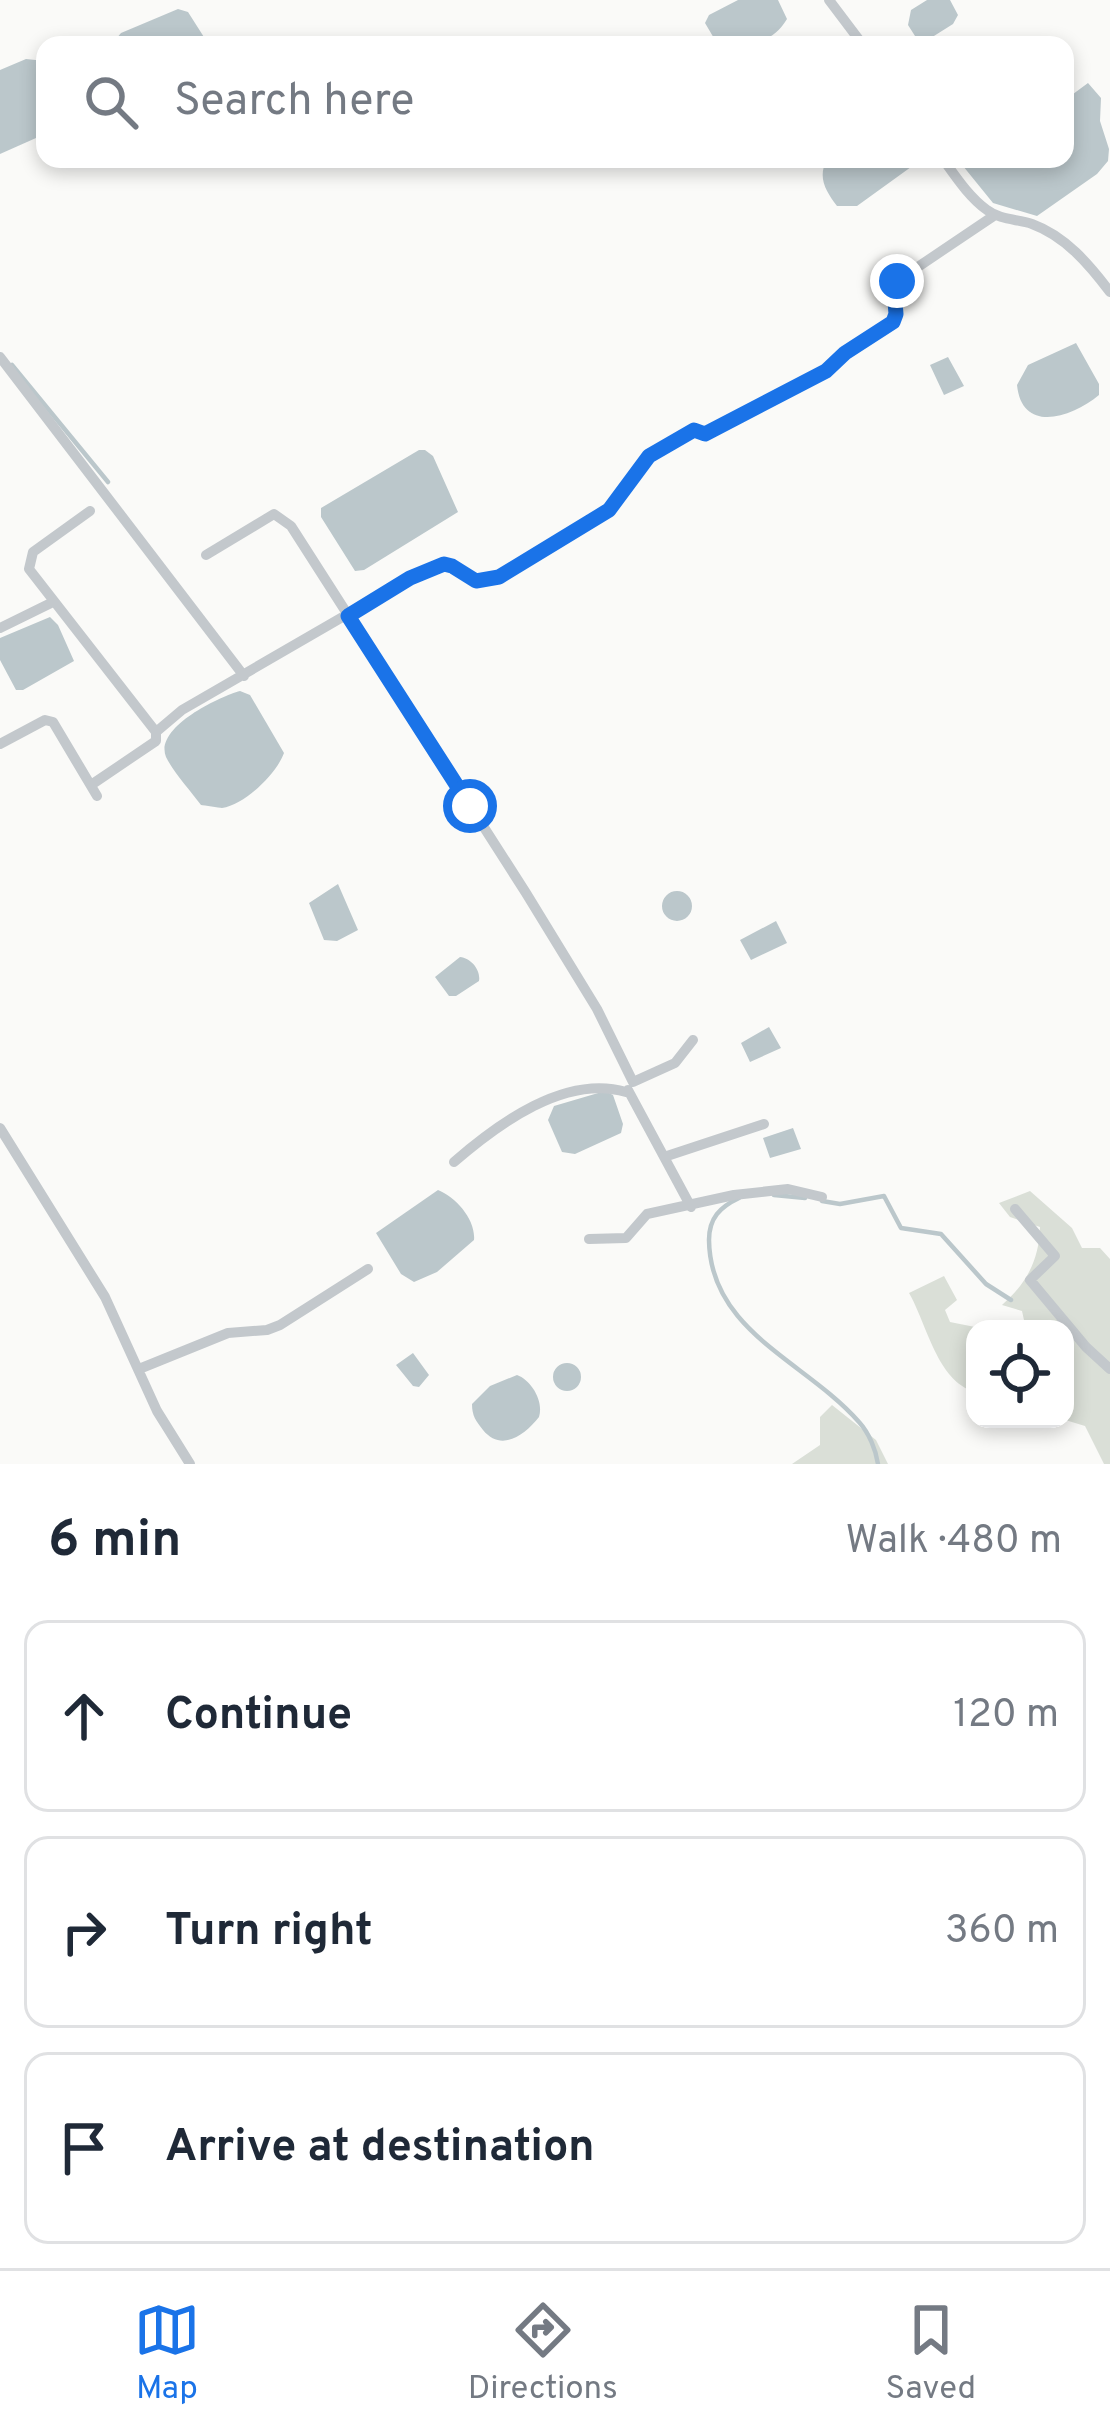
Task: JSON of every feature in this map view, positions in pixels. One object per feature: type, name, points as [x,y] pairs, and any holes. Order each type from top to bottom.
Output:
[{"type":"street","points":[[829,0],[856,36]]},
{"type":"street","points":[[951,168],[983,208],[1034,225],[1063,241],[1088,262],[1110,292]]},
{"type":"street","points":[[156,732],[182,710],[433,568],[452,566],[476,581],[543,551],[609,510],[649,456],[694,430],[705,434],[826,371],[893,322],[897,281],[995,215]]},
{"type":"street","points":[[0,358],[244,676]]},
{"type":"street","points":[[0,745],[46,720],[52,722],[94,790],[156,741],[156,732],[29,569],[29,558],[90,511]]},
{"type":"street","points":[[206,555],[274,514],[291,526],[597,1010],[629,1087],[691,1207]]},
{"type":"street","points":[[0,628],[52,602]]},
{"type":"street","points":[[454,1162],[496,1126],[569,1093],[602,1085],[629,1087],[675,1063],[693,1040]]},
{"type":"street","points":[[664,1157],[764,1124]]},
{"type":"street","points":[[0,1128],[105,1298],[157,1411],[190,1464]]},
{"type":"street","points":[[589,1239],[626,1238],[647,1214],[756,1190],[822,1197]]},
{"type":"street","points":[[1015,1209],[1055,1256],[1030,1280],[1110,1369]]},
{"type":"street","points":[[139,1370],[227,1333],[280,1325],[368,1269]]},
{"type":"shaded area","points":[[738,0],[778,0],[787,19],[770,36],[713,36],[705,23],[709,15]]},
{"type":"shaded area","points":[[927,0],[950,0],[958,15],[934,36],[915,36],[908,25],[911,10]]},
{"type":"shaded area","points":[[178,9],[188,12],[203,36],[118,36]]},
{"type":"shaded area","points":[[26,59],[36,60],[36,138],[0,154],[0,70]]},
{"type":"shaded area","points":[[1088,83],[1101,98],[1108,161],[1037,216],[993,203],[965,168],[1074,168],[1074,93]]},
{"type":"shaded area","points":[[824,168],[910,168],[857,206],[837,206],[823,178]]},
{"type":"shaded area","points":[[1076,343],[1099,384],[1099,395],[1062,415],[1038,416],[1028,410],[1017,385],[1028,365]]},
{"type":"shaded area","points":[[948,357],[964,386],[944,395],[930,365]]},
{"type":"shaded area","points":[[419,450],[433,456],[458,512],[364,570],[355,571],[321,517],[321,508]]},
{"type":"shaded area","points":[[50,617],[74,661],[16,690],[0,660],[0,638]]},
{"type":"shaded area","points":[[240,691],[250,695],[284,753],[250,795],[222,808],[201,805],[169,763],[165,746],[169,735],[190,715]]},
{"type":"shaded area","points":[[338,884],[358,930],[337,941],[324,940],[309,903]]},
{"type":"shaded area","points":[[677,891],[692,906],[677,921],[662,906]]},
{"type":"shaded area","points":[[776,921],[787,943],[751,960],[740,940]]},
{"type":"shaded area","points":[[460,957],[474,965],[479,981],[449,996],[435,977]]},
{"type":"shaded area","points":[[769,1027],[781,1048],[750,1062],[741,1043]]},
{"type":"shaded area","points":[[605,1091],[613,1095],[623,1124],[621,1133],[575,1154],[562,1152],[548,1120],[554,1106]]},
{"type":"shaded area","points":[[793,1128],[801,1149],[770,1158],[763,1138]]},
{"type":"shaded area","points":[[438,1190],[464,1210],[474,1240],[437,1272],[414,1282],[401,1274],[376,1233]]},
{"type":"shaded area","points":[[1030,1191],[1072,1228],[1082,1248],[1100,1248],[1110,1259],[1110,1464],[1104,1464],[1085,1426],[1074,1423],[1074,1320],[1024,1320],[1022,1311],[1002,1305],[1030,1270],[1040,1227],[1010,1217],[999,1203]]},
{"type":"shaded area","points":[[944,1276],[957,1300],[945,1310],[950,1322],[966,1325],[966,1388],[942,1364],[909,1293]]},
{"type":"shaded area","points":[[413,1353],[429,1375],[419,1387],[396,1365]]},
{"type":"shaded area","points":[[567,1363],[577,1367],[581,1377],[577,1387],[567,1391],[557,1387],[553,1377],[557,1367]]},
{"type":"shaded area","points":[[517,1375],[535,1392],[539,1417],[512,1439],[497,1440],[478,1424],[472,1404],[490,1386]]},
{"type":"shaded area","points":[[832,1405],[876,1440],[888,1464],[792,1464],[820,1445],[820,1417]]},
{"type":"waterway","points":[[12,365],[108,482]]},
{"type":"waterway","points":[[774,1195],[805,1198]]},
{"type":"waterway","points":[[822,1201],[840,1204],[884,1196],[901,1228],[941,1234],[986,1284],[1011,1300]]},
{"type":"waterway","points":[[739,1198],[717,1214],[710,1232],[714,1272],[726,1299],[765,1343],[859,1422],[872,1442],[878,1464]]},
{"type":"route","points":[[470,806],[348,616],[410,578],[444,564],[476,581],[499,577],[543,551],[609,510],[649,456],[694,430],[705,434],[817,377],[893,322],[897,281]]}]
